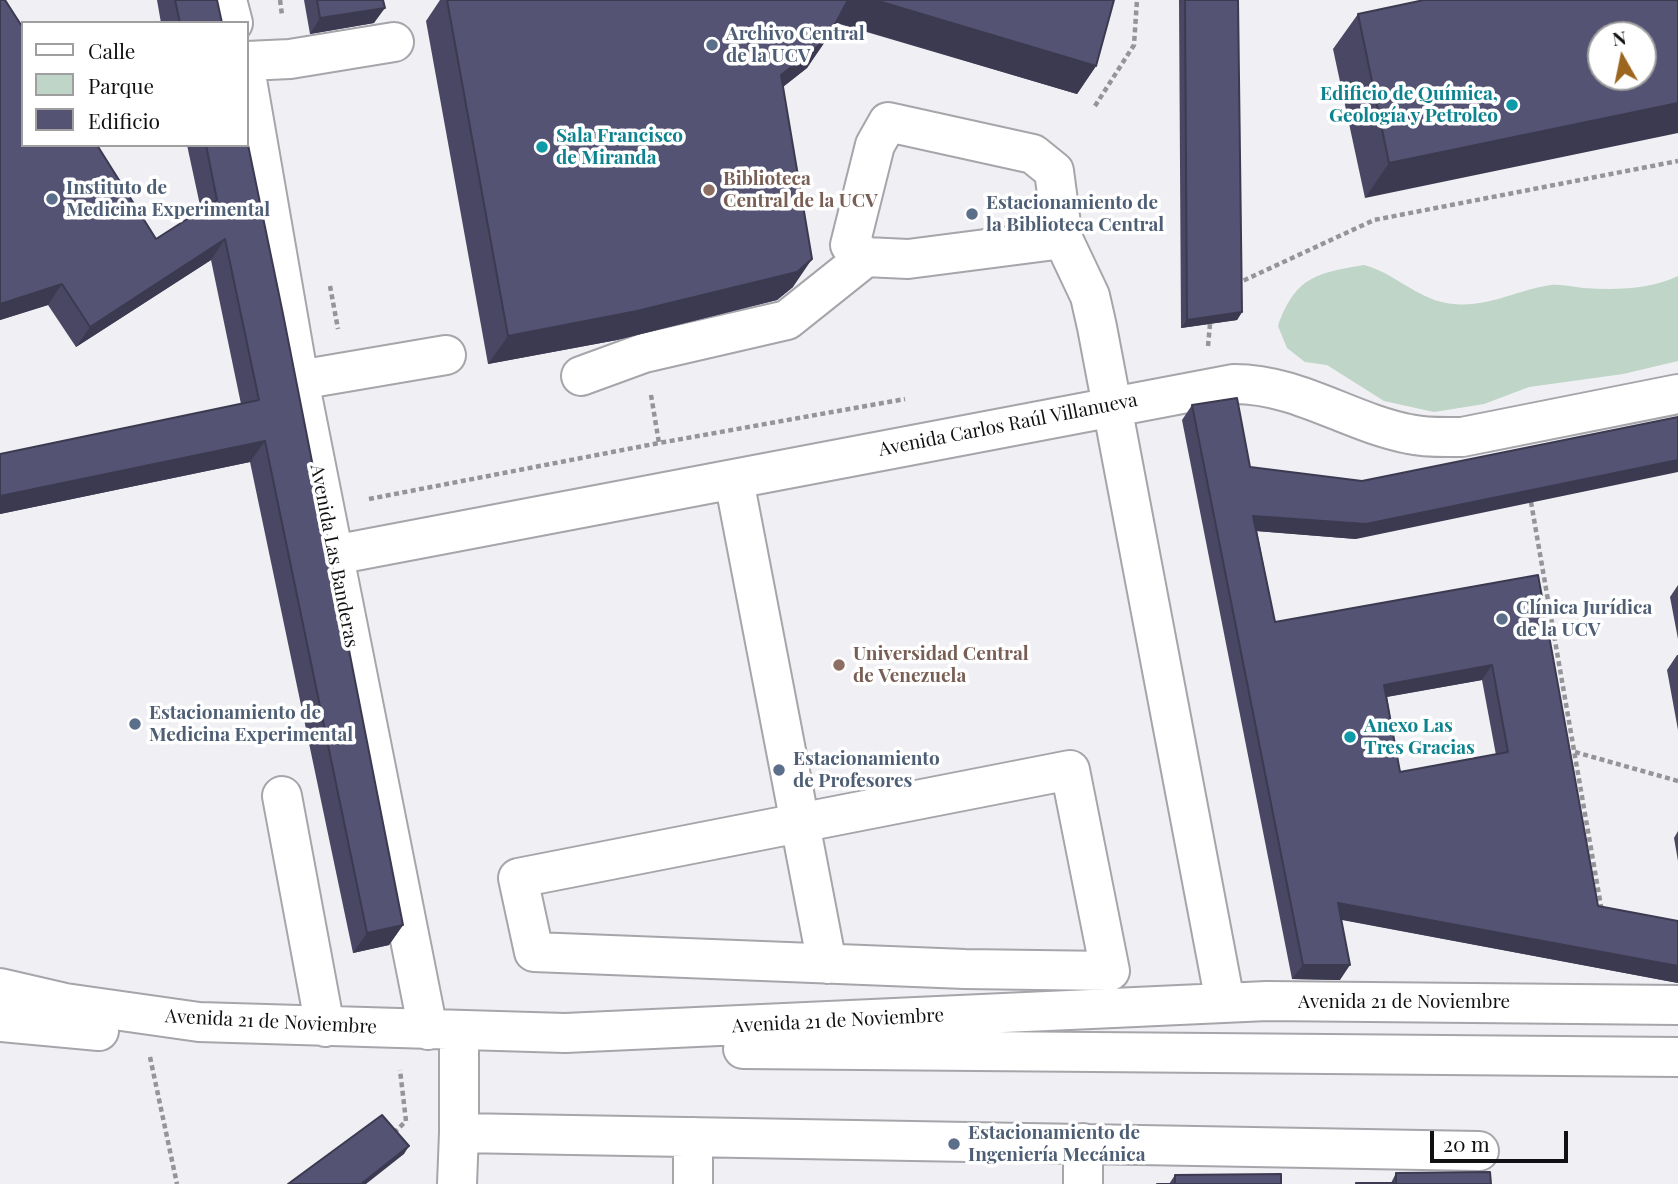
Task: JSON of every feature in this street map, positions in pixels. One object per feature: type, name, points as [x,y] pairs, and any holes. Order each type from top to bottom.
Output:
[{"type":"lane","points":[[228,0],[233,21]]},
{"type":"lane","points":[[248,61],[290,59],[394,42]]},
{"type":"lane","name":"Avenida Las Banderas","points":[[248,86],[299,380],[334,555],[449,1036],[459,1133],[457,1184]]},
{"type":"lane","points":[[1063,239],[908,259],[866,257],[850,245],[875,145],[888,122],[1033,154],[1054,170],[1063,239],[1090,296],[1225,1002]]},
{"type":"lane","points":[[581,376],[644,353],[788,320],[866,257]]},
{"type":"lane","points":[[299,380],[446,355]]},
{"type":"lane","name":"Avenida Carlos Raúl Villanueva","points":[[334,555],[734,480],[1186,390],[1234,384],[1263,384],[1410,435],[1462,437],[1678,394]]},
{"type":"lane","points":[[734,480],[827,964]]},
{"type":"lane","points":[[1070,770],[1110,971],[827,964],[534,951],[518,878],[1070,770]]},
{"type":"lane","points":[[282,796],[325,1027]]},
{"type":"lane","name":"Avenida 21 de Noviembre","points":[[0,988],[65,1003],[199,1022],[449,1036],[1678,1057]]},
{"type":"lane","name":"Avenida 21 de Noviembre","points":[[0,1022],[197,1037],[393,1045],[449,1036],[1225,1002],[1325,1000],[1678,1005]]},
{"type":"lane","points":[[459,1133],[1479,1150]]},
{"type":"lane","points":[[692,1184],[693,1137]]},
{"type":"lane","points":[[1083,1143],[1083,1184]]},
{"type":"path","points":[[1095,106],[1134,45],[1137,0]]},
{"type":"path","points":[[1236,284],[1374,220],[1678,161]]},
{"type":"path","points":[[1196,345],[1209,342]]},
{"type":"path","points":[[644,353],[659,443],[915,397]]},
{"type":"path","points":[[1531,502],[1604,924]]},
{"type":"path","points":[[1575,752],[1678,781]]},
{"type":"path","points":[[389,1137],[406,1121],[400,1071],[393,1045]]},
{"type":"path","points":[[150,1056],[177,1184]]},
{"type":"green space","points":[[1364,265],[1425,296],[1446,303],[1460,304],[1487,302],[1551,285],[1619,289],[1655,284],[1678,276],[1678,361],[1623,374],[1529,387],[1484,404],[1434,412],[1384,401],[1327,365],[1305,362],[1287,348],[1278,326],[1292,297],[1309,280],[1332,271]]},
{"type":"building","points":[[0,0],[5,0],[21,25],[21,147],[98,147],[156,239],[217,200],[206,147],[248,147],[248,145],[403,925],[367,933],[265,441],[0,496],[0,454],[259,400],[225,239],[90,327],[62,284],[0,304]]},
{"type":"building","points":[[175,0],[217,0],[222,21],[180,21]]},
{"type":"building","points":[[317,0],[383,0],[385,8],[320,18]]},
{"type":"building","points":[[447,0],[848,0],[827,39],[781,75],[812,259],[797,272],[637,311],[508,336]]},
{"type":"building","points":[[875,0],[1114,0],[1096,66]]},
{"type":"building","points":[[1185,0],[1238,0],[1242,312],[1187,320]]},
{"type":"building","name":"Edificio de Química, Geología y Petroleo","points":[[1424,0],[1678,0],[1678,103],[1389,163],[1358,14]]},
{"type":"building","points":[[1237,398],[1250,467],[1362,481],[1678,417],[1678,460],[1366,524],[1253,516],[1275,622],[1538,575],[1598,906],[1678,921],[1678,966],[1338,903],[1350,965],[1303,965],[1192,405]],"holes":[[[1492,665],[1508,752],[1400,772],[1384,685]]]},
{"type":"building","points":[[382,1115],[409,1146],[361,1184],[288,1184]]},
{"type":"building","points":[[1490,1172],[1491,1184],[1356,1184],[1396,1183],[1396,1173]]},
{"type":"building","points":[[1281,1174],[1281,1184],[1175,1184],[1175,1175]]},
{"type":"place","name":"Archivo Central de la UCV","points":[[712,45]]},
{"type":"place","name":"Edificio de Química, Geología y Petroleo","points":[[1512,105]]},
{"type":"place","name":"Sala Francisco de Miranda","points":[[542,147]]},
{"type":"place","name":"Biblioteca Central de la UCV","points":[[709,190]]},
{"type":"place","name":"Instituto de Medicina Experimental","points":[[52,199]]},
{"type":"place","name":"Estacionamiento de la Biblioteca Central","points":[[972,214]]},
{"type":"place","name":"Clínica Jurídica de la UCV","points":[[1502,619]]},
{"type":"place","name":"Universidad Central de Venezuela","points":[[839,665]]},
{"type":"place","name":"Estacionamiento de Medicina Experimental","points":[[135,724]]},
{"type":"place","name":"Anexo Las Tres Gracias","points":[[1350,737]]},
{"type":"place","name":"Estacionamiento de Profesores","points":[[779,770]]},
{"type":"place","name":"Estacionamiento de Ingeniería Mecánica","points":[[954,1144]]}]
